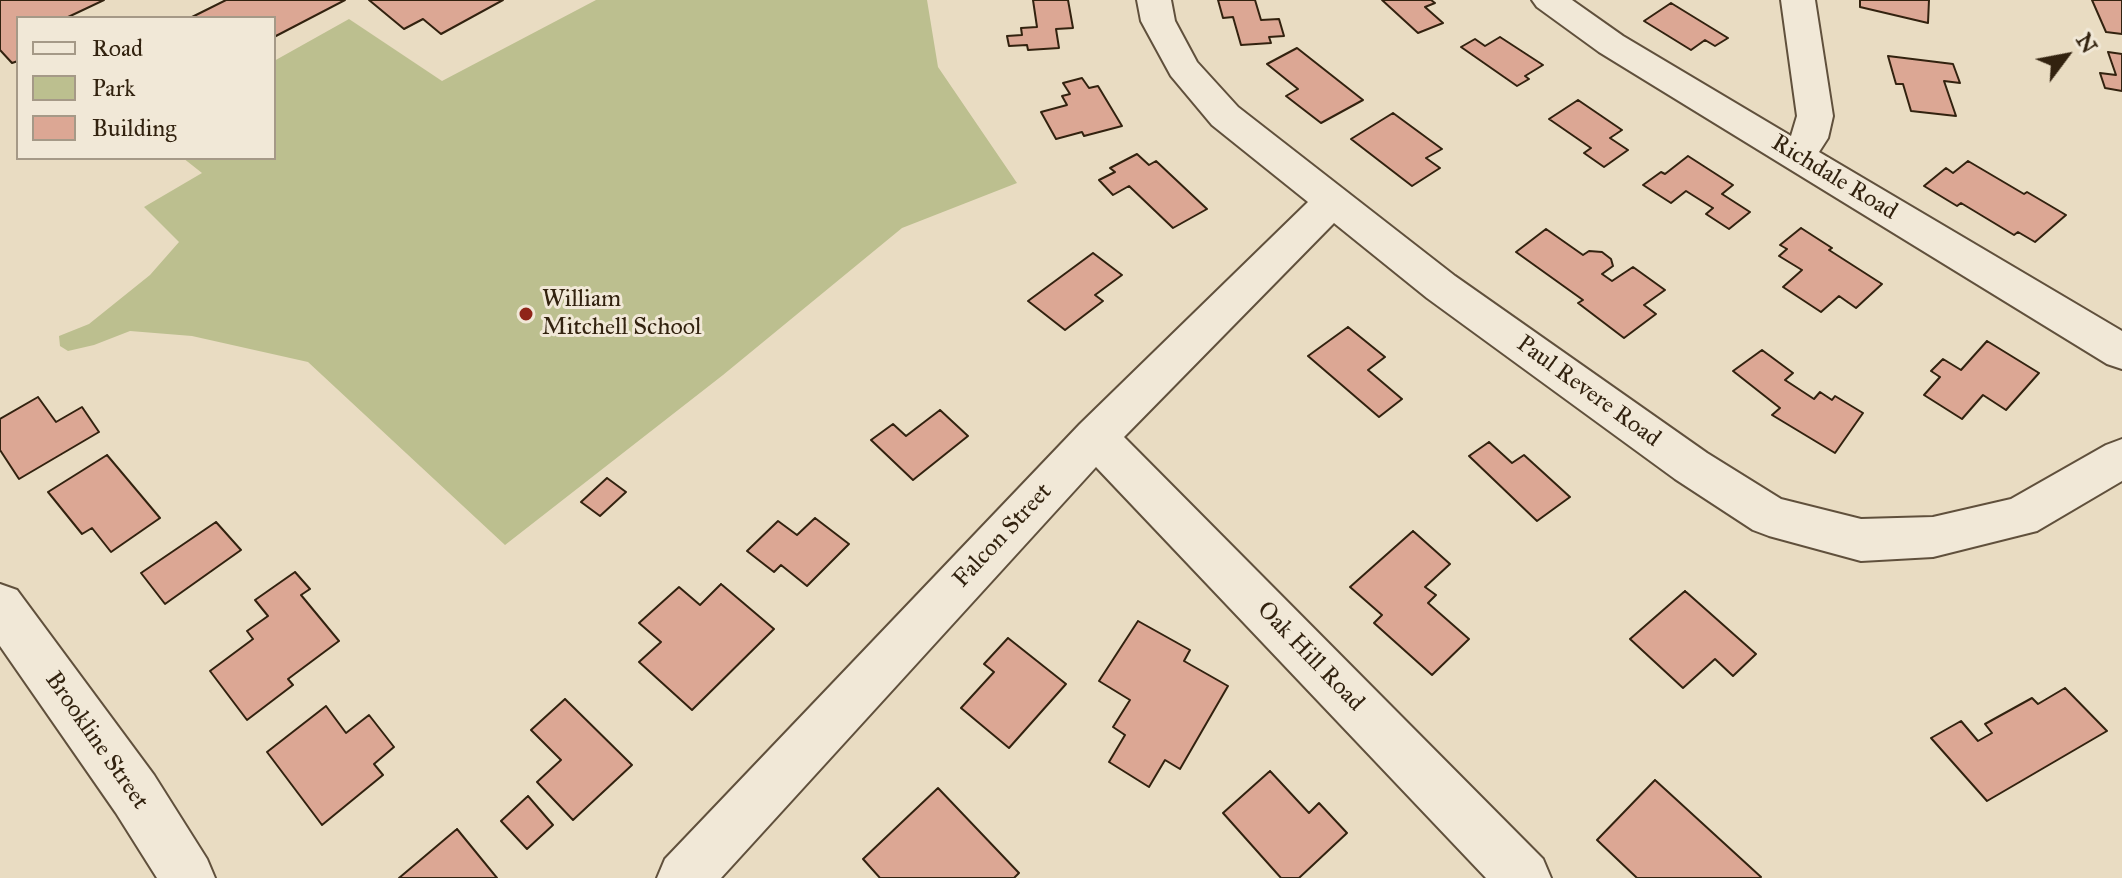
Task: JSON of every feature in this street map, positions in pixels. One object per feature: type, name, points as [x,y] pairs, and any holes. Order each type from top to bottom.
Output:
[{"type":"street","name":"Paul Revere Road","points":[[1154,0],[1158,21],[1183,68],[1225,116],[1441,287],[1666,448],[1769,516],[1861,540],[1933,537],[2021,517],[2122,458]]},
{"type":"street","name":"Richdale Road","points":[[1549,0],[1611,44],[2122,352]]},
{"type":"street","points":[[1796,155],[1810,138],[1815,116],[1798,0]]},
{"type":"street","name":"Falcon Street","points":[[684,878],[1096,437],[1331,202]]},
{"type":"street","name":"Oak Hill Road","points":[[1096,437],[1524,878]]},
{"type":"street","name":"Brookline Street","points":[[0,606],[135,794],[188,878]]},
{"type":"green space","name":"William Mitchell School","points":[[596,0],[927,0],[938,67],[1017,183],[902,228],[723,375],[505,545],[308,362],[192,336],[130,331],[68,351],[60,346],[59,336],[89,324],[150,275],[179,242],[144,207],[202,173],[186,160],[276,160],[276,60],[349,19],[442,81]]},
{"type":"building","points":[[0,0],[104,0],[70,16],[16,16],[16,62],[12,63],[0,50]]},
{"type":"building","points":[[226,0],[345,0],[276,36],[276,16],[194,16]]},
{"type":"building","points":[[369,0],[503,0],[441,34],[423,19],[404,29]]},
{"type":"building","points":[[1033,0],[1068,0],[1073,28],[1056,29],[1059,48],[1028,50],[1027,45],[1009,46],[1007,36],[1022,35],[1021,28],[1037,27]]},
{"type":"building","points":[[1218,0],[1255,0],[1261,20],[1279,19],[1284,36],[1269,37],[1271,43],[1241,45],[1233,17],[1223,18]]},
{"type":"building","points":[[1382,0],[1431,0],[1435,3],[1425,7],[1443,23],[1418,33]]},
{"type":"building","points":[[1860,0],[1929,0],[1928,23],[1860,7]]},
{"type":"building","points":[[2092,0],[2122,0],[2122,34],[2106,32]]},
{"type":"building","points":[[1671,3],[1728,38],[1715,46],[1705,40],[1691,50],[1644,21]]},
{"type":"building","points":[[1500,37],[1543,65],[1525,76],[1529,79],[1517,86],[1461,47],[1475,39],[1485,46]]},
{"type":"building","points":[[1297,48],[1363,100],[1321,123],[1286,96],[1298,89],[1267,64]]},
{"type":"building","points":[[2108,52],[2122,54],[2122,91],[2105,88],[2100,73],[2116,75]]},
{"type":"building","points":[[1888,56],[1953,64],[1960,83],[1944,81],[1956,116],[1911,111],[1903,84],[1896,84]]},
{"type":"building","points":[[1082,78],[1089,88],[1098,86],[1122,126],[1084,136],[1082,132],[1056,139],[1041,112],[1067,105],[1062,96],[1070,94],[1063,83]]},
{"type":"building","points":[[1578,100],[1622,130],[1610,138],[1628,150],[1604,167],[1584,153],[1591,148],[1549,119]]},
{"type":"building","points":[[1393,113],[1442,149],[1426,158],[1440,168],[1412,186],[1351,139]]},
{"type":"building","points":[[1137,154],[1149,165],[1156,161],[1207,209],[1173,228],[1129,186],[1113,195],[1099,180],[1115,172],[1110,168]]},
{"type":"building","points":[[1688,156],[1733,185],[1722,194],[1750,212],[1729,229],[1706,214],[1713,208],[1686,191],[1671,203],[1643,185],[1661,172],[1665,174]]},
{"type":"building","points":[[1968,161],[2066,215],[2035,242],[2018,232],[2014,235],[1961,203],[1957,206],[1924,186],[1946,168],[1953,173]]},
{"type":"building","points":[[1801,228],[1882,284],[1856,308],[1839,296],[1821,312],[1783,287],[1802,270],[1779,256],[1787,249],[1780,245]]},
{"type":"building","points":[[1546,229],[1583,255],[1589,251],[1602,252],[1611,259],[1613,266],[1602,274],[1612,281],[1633,267],[1665,290],[1644,305],[1656,314],[1624,338],[1578,303],[1583,300],[1516,252]]},
{"type":"building","points":[[1093,253],[1122,275],[1095,295],[1103,301],[1065,330],[1028,301]]},
{"type":"building","points":[[1348,327],[1385,357],[1368,370],[1402,399],[1379,417],[1308,356]]},
{"type":"building","points":[[1987,341],[2039,373],[2006,410],[1983,395],[1962,419],[1924,395],[1940,377],[1931,371],[1943,359],[1961,370]]},
{"type":"building","points":[[1762,350],[1793,373],[1785,380],[1814,399],[1820,392],[1832,400],[1835,396],[1863,413],[1835,453],[1772,415],[1780,408],[1733,371]]},
{"type":"building","points":[[38,397],[56,422],[82,407],[99,432],[19,479],[0,450],[0,419]]},
{"type":"building","points":[[940,410],[968,436],[913,480],[871,440],[893,424],[906,436]]},
{"type":"building","points":[[1489,442],[1512,463],[1524,455],[1570,497],[1537,521],[1469,456]]},
{"type":"building","points":[[107,455],[160,518],[111,552],[92,528],[82,534],[48,492]]},
{"type":"building","points":[[607,478],[626,492],[600,516],[581,502]]},
{"type":"building","points":[[815,518],[849,544],[807,586],[781,565],[774,572],[747,551],[778,521],[797,535]]},
{"type":"building","points":[[216,522],[241,550],[165,604],[141,573]]},
{"type":"building","points":[[1413,531],[1450,564],[1425,587],[1436,595],[1428,603],[1469,639],[1432,675],[1374,623],[1382,615],[1350,587]]},
{"type":"building","points":[[295,572],[310,589],[301,595],[339,641],[288,679],[293,685],[247,720],[210,671],[253,639],[247,631],[268,616],[255,600]]},
{"type":"building","points":[[721,584],[774,629],[692,710],[639,662],[661,642],[639,623],[679,587],[700,605]]},
{"type":"building","points":[[1685,591],[1756,654],[1733,676],[1715,659],[1683,688],[1630,639]]},
{"type":"building","points":[[1138,621],[1190,650],[1184,661],[1228,686],[1180,769],[1165,760],[1149,787],[1109,762],[1125,735],[1113,727],[1130,700],[1099,681]]},
{"type":"building","points":[[1008,638],[1066,684],[1009,748],[961,708],[994,672],[984,664]]},
{"type":"building","points":[[2065,688],[2107,731],[1987,801],[1931,738],[1961,721],[1978,741],[1992,733],[1985,724],[2032,698],[2038,704]]},
{"type":"building","points":[[565,699],[632,765],[573,820],[537,782],[561,760],[531,730]]},
{"type":"building","points":[[326,706],[346,733],[369,715],[394,747],[374,764],[383,775],[322,825],[267,752]]},
{"type":"building","points":[[1270,771],[1309,813],[1319,803],[1347,833],[1299,878],[1281,878],[1223,813]]},
{"type":"building","points":[[1655,780],[1761,877],[1637,878],[1597,840]]},
{"type":"building","points":[[938,788],[1019,873],[1014,878],[880,878],[863,859]]},
{"type":"building","points":[[528,796],[553,825],[527,849],[501,821]]},
{"type":"building","points":[[457,829],[497,878],[399,878]]},
{"type":"place","name":"William Mitchell School","points":[[526,314]]}]
